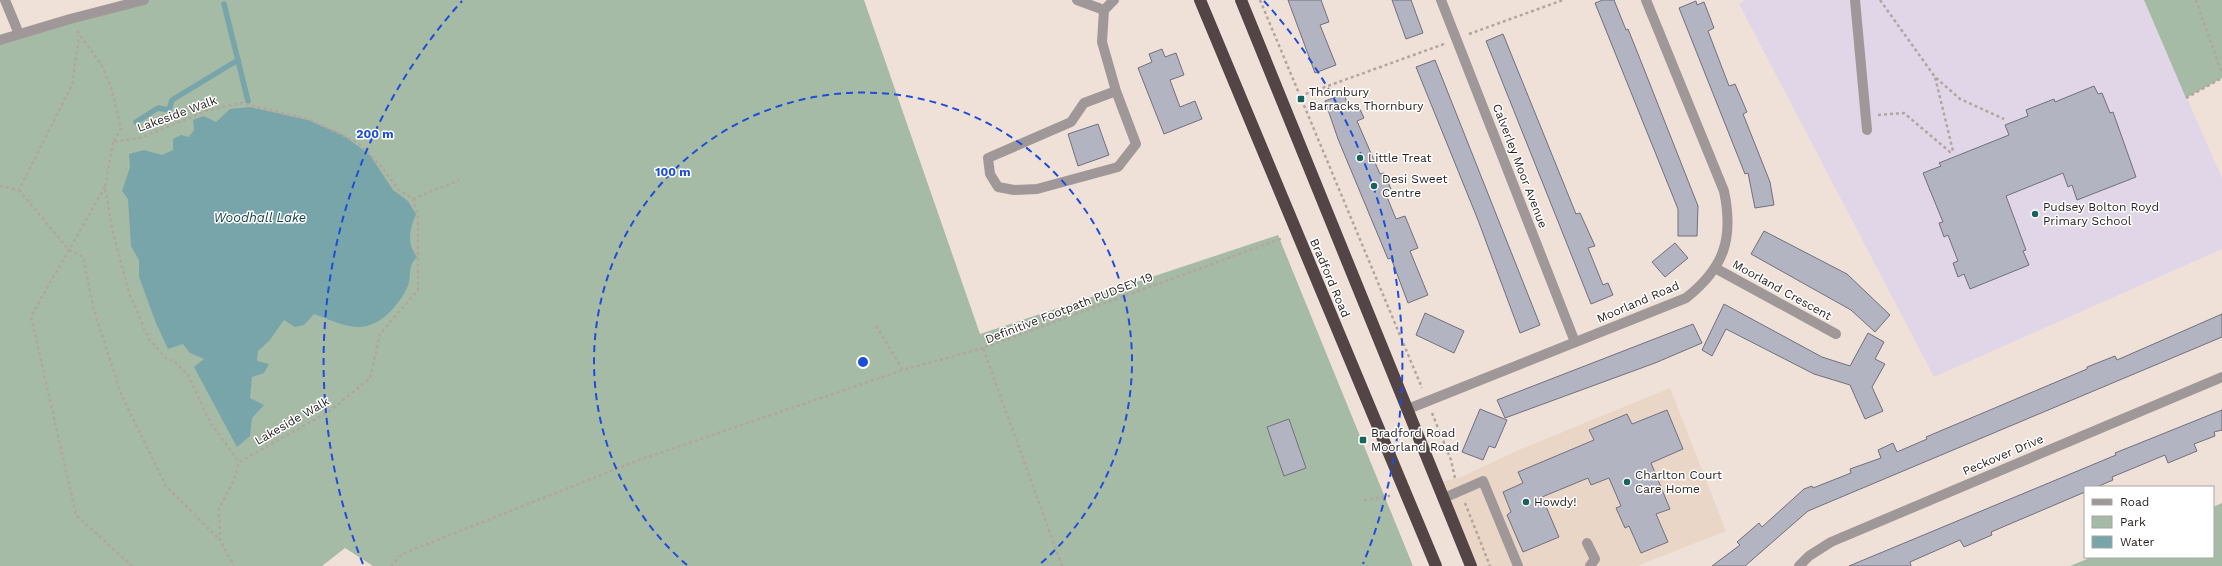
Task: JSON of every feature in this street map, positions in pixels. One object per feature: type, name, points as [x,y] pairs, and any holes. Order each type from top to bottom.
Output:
[{"type":"highway","name":"Bradford Road","points":[[1200,0],[1436,566]]},
{"type":"highway","name":"Bradford Road","points":[[1241,0],[1471,566]]},
{"type":"street","points":[[5,0],[19,34]]},
{"type":"street","points":[[0,40],[70,19],[144,0]]},
{"type":"street","points":[[1077,0],[1104,10]]},
{"type":"street","points":[[1114,0],[1104,10],[1102,42],[1116,91],[1136,144],[1118,167],[1037,189],[1014,190],[998,187],[990,174],[988,158],[1071,122],[1084,103],[1116,91]]},
{"type":"street","name":"Calverley Moor Avenue","points":[[1441,0],[1575,342]]},
{"type":"street","name":"Moorland Road","points":[[1408,409],[1686,298],[1703,285],[1715,268],[1723,253],[1728,234],[1728,210],[1724,191],[1646,0]]},
{"type":"street","points":[[1855,0],[1867,130]]},
{"type":"street","name":"Moorland Crescent","points":[[1715,268],[1836,334]]},
{"type":"street","name":"Peckover Drive","points":[[1799,566],[1809,556],[1831,542],[2222,377]]},
{"type":"street","points":[[1444,498],[1483,481],[1518,566]]},
{"type":"street","points":[[1587,543],[1594,559],[1590,566]]},
{"type":"path","points":[[1260,0],[1451,460],[1460,491],[1490,566]]},
{"type":"path","points":[[1283,103],[1563,0]]},
{"type":"path","points":[[1880,0],[1935,77],[1960,99],[2004,120]]},
{"type":"path","points":[[2196,0],[2222,74]]},
{"type":"path","name":"Lakeside Walk","points":[[70,19],[79,36],[102,64],[112,90],[121,129],[113,142]]},
{"type":"path","points":[[19,190],[72,86],[79,36]]},
{"type":"path","points":[[1866,116],[1904,113],[1950,152],[1953,151],[1935,77]]},
{"type":"path","points":[[2186,98],[2222,78]]},
{"type":"path","name":"Lakeside Walk","points":[[113,142],[140,138],[209,110],[241,103],[308,119],[358,142],[380,165],[399,190],[413,199],[418,214],[418,290],[380,334],[370,378],[330,411],[239,462]]},
{"type":"path","points":[[113,142],[105,187],[31,316],[76,515],[132,566]]},
{"type":"path","points":[[413,199],[459,180]]},
{"type":"path","points":[[0,186],[19,190],[69,250],[83,258],[94,310],[121,394],[166,486],[220,540],[234,566]]},
{"type":"path","points":[[105,187],[112,228],[129,293],[149,339],[166,358],[175,362],[188,375],[210,422],[239,462],[234,480],[219,509],[220,540]]},
{"type":"path","name":"Definitive Footpath PUDSEY 19","points":[[1062,566],[983,348],[1285,237]]},
{"type":"path","points":[[876,326],[903,370]]},
{"type":"path","points":[[391,566],[402,554],[639,460],[903,370],[983,348]]},
{"type":"path","points":[[1364,500],[1390,496]]},
{"type":"shaded area","name":"Pudsey Bolton Royd Primary School","points":[[1745,0],[2144,0],[2222,178],[2222,249],[1934,377],[1739,4]]},
{"type":"shaded area","points":[[1670,388],[1726,531],[1637,566],[1471,566],[1437,483],[1461,477],[1521,449]]},
{"type":"green space","points":[[144,0],[864,0],[980,334],[1278,235],[1413,566],[373,566],[345,548],[322,566],[0,566],[0,40]]},
{"type":"green space","points":[[2144,0],[2222,0],[2222,78],[2186,98]]},
{"type":"green space","points":[[2222,503],[2222,566],[2070,566],[2090,558],[2214,558],[2214,507]]},
{"type":"water","name":"Woodhall Lake","points":[[250,107],[308,120],[343,135],[370,155],[393,190],[408,201],[416,214],[412,225],[410,241],[417,257],[412,265],[409,283],[404,295],[388,314],[374,323],[367,326],[353,327],[314,314],[304,325],[295,327],[284,320],[269,341],[258,351],[257,361],[269,364],[264,373],[252,377],[250,398],[264,405],[252,418],[250,436],[237,447],[194,367],[204,359],[190,353],[183,344],[168,349],[156,323],[139,277],[139,260],[131,246],[128,199],[122,191],[130,167],[129,154],[144,150],[162,155],[173,150],[173,139],[181,135],[189,137],[194,130],[193,120],[204,116],[216,122],[230,109]]},
{"type":"building","points":[[1288,0],[1321,0],[1329,22],[1320,25],[1336,65],[1315,73]]},
{"type":"building","points":[[1392,0],[1411,0],[1423,33],[1406,39]]},
{"type":"building","points":[[1603,0],[1614,0],[1626,30],[1628,29],[1642,64],[1698,206],[1697,236],[1678,236],[1678,209],[1595,3]]},
{"type":"building","points":[[1696,1],[1697,5],[1704,2],[1714,28],[1708,31],[1729,86],[1735,84],[1747,112],[1743,114],[1770,182],[1774,205],[1755,208],[1748,173],[1745,174],[1679,8]]},
{"type":"building","points":[[1503,34],[1576,214],[1580,213],[1595,246],[1588,248],[1603,285],[1608,283],[1613,295],[1591,304],[1486,41]]},
{"type":"building","points":[[1162,49],[1165,57],[1176,53],[1184,75],[1170,80],[1180,107],[1195,101],[1202,119],[1164,134],[1138,68],[1152,62],[1149,54]]},
{"type":"building","points":[[1435,60],[1540,325],[1520,333],[1478,220],[1416,67]]},
{"type":"building","points":[[2094,86],[2098,94],[2102,93],[2110,113],[2113,112],[2136,177],[2077,200],[2072,185],[2068,187],[2063,173],[2006,196],[2026,250],[2023,251],[2029,265],[1970,289],[1964,274],[1958,277],[1953,263],[1958,261],[1948,235],[1944,237],[1939,223],[1943,222],[1923,173],[1941,166],[1939,163],[2009,135],[2005,125],[2028,116],[2026,110],[2054,99],[2055,102]]},
{"type":"building","points":[[1344,94],[1349,108],[1358,105],[1364,118],[1357,121],[1380,174],[1384,173],[1391,189],[1385,192],[1396,219],[1405,216],[1418,248],[1410,251],[1428,295],[1408,303],[1391,258],[1388,259],[1338,139],[1325,101]]},
{"type":"building","points":[[1098,124],[1109,155],[1078,166],[1068,134]]},
{"type":"building","points":[[1764,231],[1847,274],[1890,315],[1875,332],[1851,310],[1751,254]]},
{"type":"building","points":[[1675,243],[1688,258],[1665,277],[1652,262]]},
{"type":"building","points":[[1724,304],[1822,357],[1850,366],[1868,333],[1884,342],[1875,359],[1885,364],[1872,387],[1883,411],[1865,419],[1850,385],[1814,374],[1726,329],[1712,356],[1702,350]]},
{"type":"building","points":[[1425,313],[1464,331],[1454,353],[1416,335]]},
{"type":"building","points":[[2222,314],[2222,337],[1808,511],[1745,566],[1712,566],[1740,545],[1737,542],[1759,523],[1762,527],[1804,489],[1812,486],[1813,488],[1851,473],[1850,469],[1881,458],[1878,450],[1893,443],[1897,452],[1927,439],[1926,437],[2087,369],[2087,367],[2115,356],[2117,360]]},
{"type":"building","points":[[1693,324],[1702,343],[1655,363],[1505,418],[1497,400]]},
{"type":"building","points":[[1480,409],[1507,420],[1495,448],[1489,446],[1483,460],[1462,452]]},
{"type":"building","name":"Charlton Court Care Home","points":[[1667,410],[1683,449],[1651,463],[1670,509],[1656,514],[1668,542],[1641,553],[1629,526],[1625,528],[1616,508],[1621,506],[1609,478],[1591,485],[1588,478],[1542,497],[1559,537],[1523,552],[1507,515],[1511,512],[1503,492],[1523,483],[1518,472],[1594,440],[1589,430],[1627,414],[1632,424]]},
{"type":"building","points":[[2222,410],[2222,430],[2214,432],[2215,436],[2194,444],[2197,451],[2168,463],[2165,455],[2112,477],[2113,480],[2099,486],[2084,486],[2084,492],[1991,532],[1992,535],[1964,547],[1960,540],[1910,562],[1911,566],[1849,566],[2116,455],[2115,453]]},
{"type":"building","points":[[1289,419],[1306,468],[1284,476],[1267,427]]},
{"type":"waterway","points":[[224,4],[248,101]]},
{"type":"waterway","points":[[136,122],[158,108],[169,110],[172,100],[238,60]]},
{"type":"place","name":"Thornbury Barracks Thornbury","points":[[1301,99]]},
{"type":"place","name":"Little Treat","points":[[1360,158]]},
{"type":"place","name":"Desi Sweet Centre","points":[[1374,186]]},
{"type":"place","name":"Pudsey Bolton Royd Primary School","points":[[2035,214]]},
{"type":"place","name":"Bradford Road Moorland Road","points":[[1363,440]]},
{"type":"place","name":"Charlton Court Care Home","points":[[1627,482]]},
{"type":"place","name":"Howdy!","points":[[1526,502]]}]
